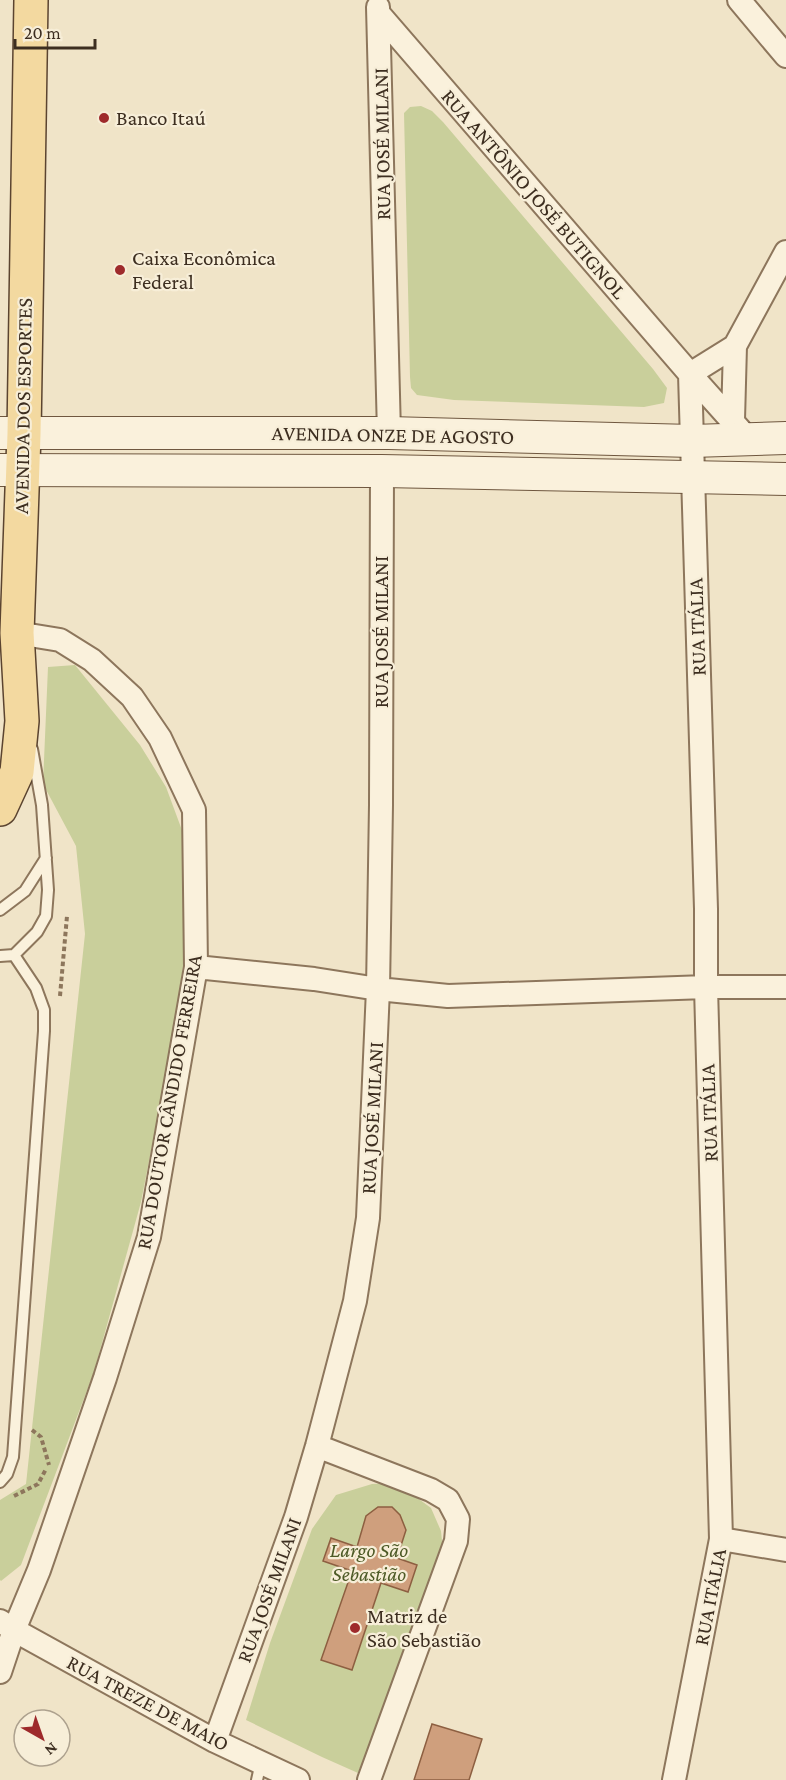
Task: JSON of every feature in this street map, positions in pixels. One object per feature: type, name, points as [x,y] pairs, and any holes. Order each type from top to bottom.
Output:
[{"type":"main road","name":"AVENIDA DOS ESPORTES","points":[[0,809],[17,772],[22,721],[11,470],[31,0]]},
{"type":"main road","name":"AVENIDA ONZE DE AGOSTO","points":[[12,434],[389,433],[692,441],[741,430],[786,438]]},
{"type":"main road","name":"AVENIDA ONZE DE AGOSTO","points":[[11,470],[382,471],[693,478],[783,484]]},
{"type":"street","points":[[739,0],[786,56]]},
{"type":"street","name":"RUA ANTÔNIO JOSÉ BUTIGNOL","points":[[378,7],[690,374],[741,430]]},
{"type":"street","name":"RUA JOSÉ MILANI","points":[[378,7],[389,433]]},
{"type":"street","points":[[690,374],[735,345],[786,252]]},
{"type":"street","points":[[735,345],[741,430]]},
{"type":"street","name":"RUA ITÁLIA","points":[[675,1780],[721,1539],[690,374]]},
{"type":"street","name":"RUA JOSÉ MILANI","points":[[214,1741],[296,1517],[317,1446],[355,1301],[368,1218],[378,990],[382,471]]},
{"type":"street","name":"RUA DOUTOR CÂNDIDO FERREIRA","points":[[0,1672],[7,1626],[39,1570],[105,1378],[149,1237],[196,967],[194,810],[160,738],[132,697],[92,660],[60,640],[17,633]]},
{"type":"street","points":[[196,967],[314,979],[378,990],[448,996],[706,987],[786,987]]},
{"type":"street","points":[[317,1446],[431,1490],[448,1500],[458,1519],[456,1541],[369,1780]]},
{"type":"street","points":[[721,1539],[786,1550]]},
{"type":"street","name":"RUA TREZE DE MAIO","points":[[7,1626],[214,1741],[259,1771],[298,1780]]},
{"type":"lane","points":[[0,956],[14,955],[37,932],[46,916],[48,890],[42,805],[31,745],[22,721]]},
{"type":"lane","points":[[0,910],[26,891],[46,858]]},
{"type":"lane","points":[[0,1482],[8,1474],[13,1457],[44,1031],[44,1010],[36,988],[14,955]]},
{"type":"path","points":[[11,1498],[38,1484],[49,1463]]},
{"type":"green space","points":[[421,106],[432,111],[443,122],[653,369],[667,388],[664,403],[644,407],[454,400],[417,395],[411,388],[404,113],[410,107]]},
{"type":"green space","points":[[75,665],[140,745],[166,787],[183,833],[187,938],[172,1043],[141,1202],[94,1372],[21,1565],[1,1581],[0,1500],[26,1484],[85,934],[76,846],[43,784],[48,667]]},
{"type":"green space","name":"Largo São Sebastião","points":[[397,1483],[431,1508],[441,1531],[443,1551],[358,1773],[246,1720],[270,1643],[312,1529],[336,1495],[372,1484]]},
{"type":"building","points":[[378,1507],[392,1507],[400,1515],[406,1530],[397,1558],[417,1565],[408,1592],[381,1583],[352,1670],[321,1660],[352,1571],[323,1561],[331,1538],[357,1547],[366,1516]]},
{"type":"building","points":[[432,1724],[482,1739],[469,1780],[414,1780]]},
{"type":"place","name":"Banco Itaú","points":[[104,118]]},
{"type":"place","name":"Caixa Econômica Federal","points":[[120,270]]},
{"type":"place","name":"Matriz de São Sebastião","points":[[355,1628]]}]
